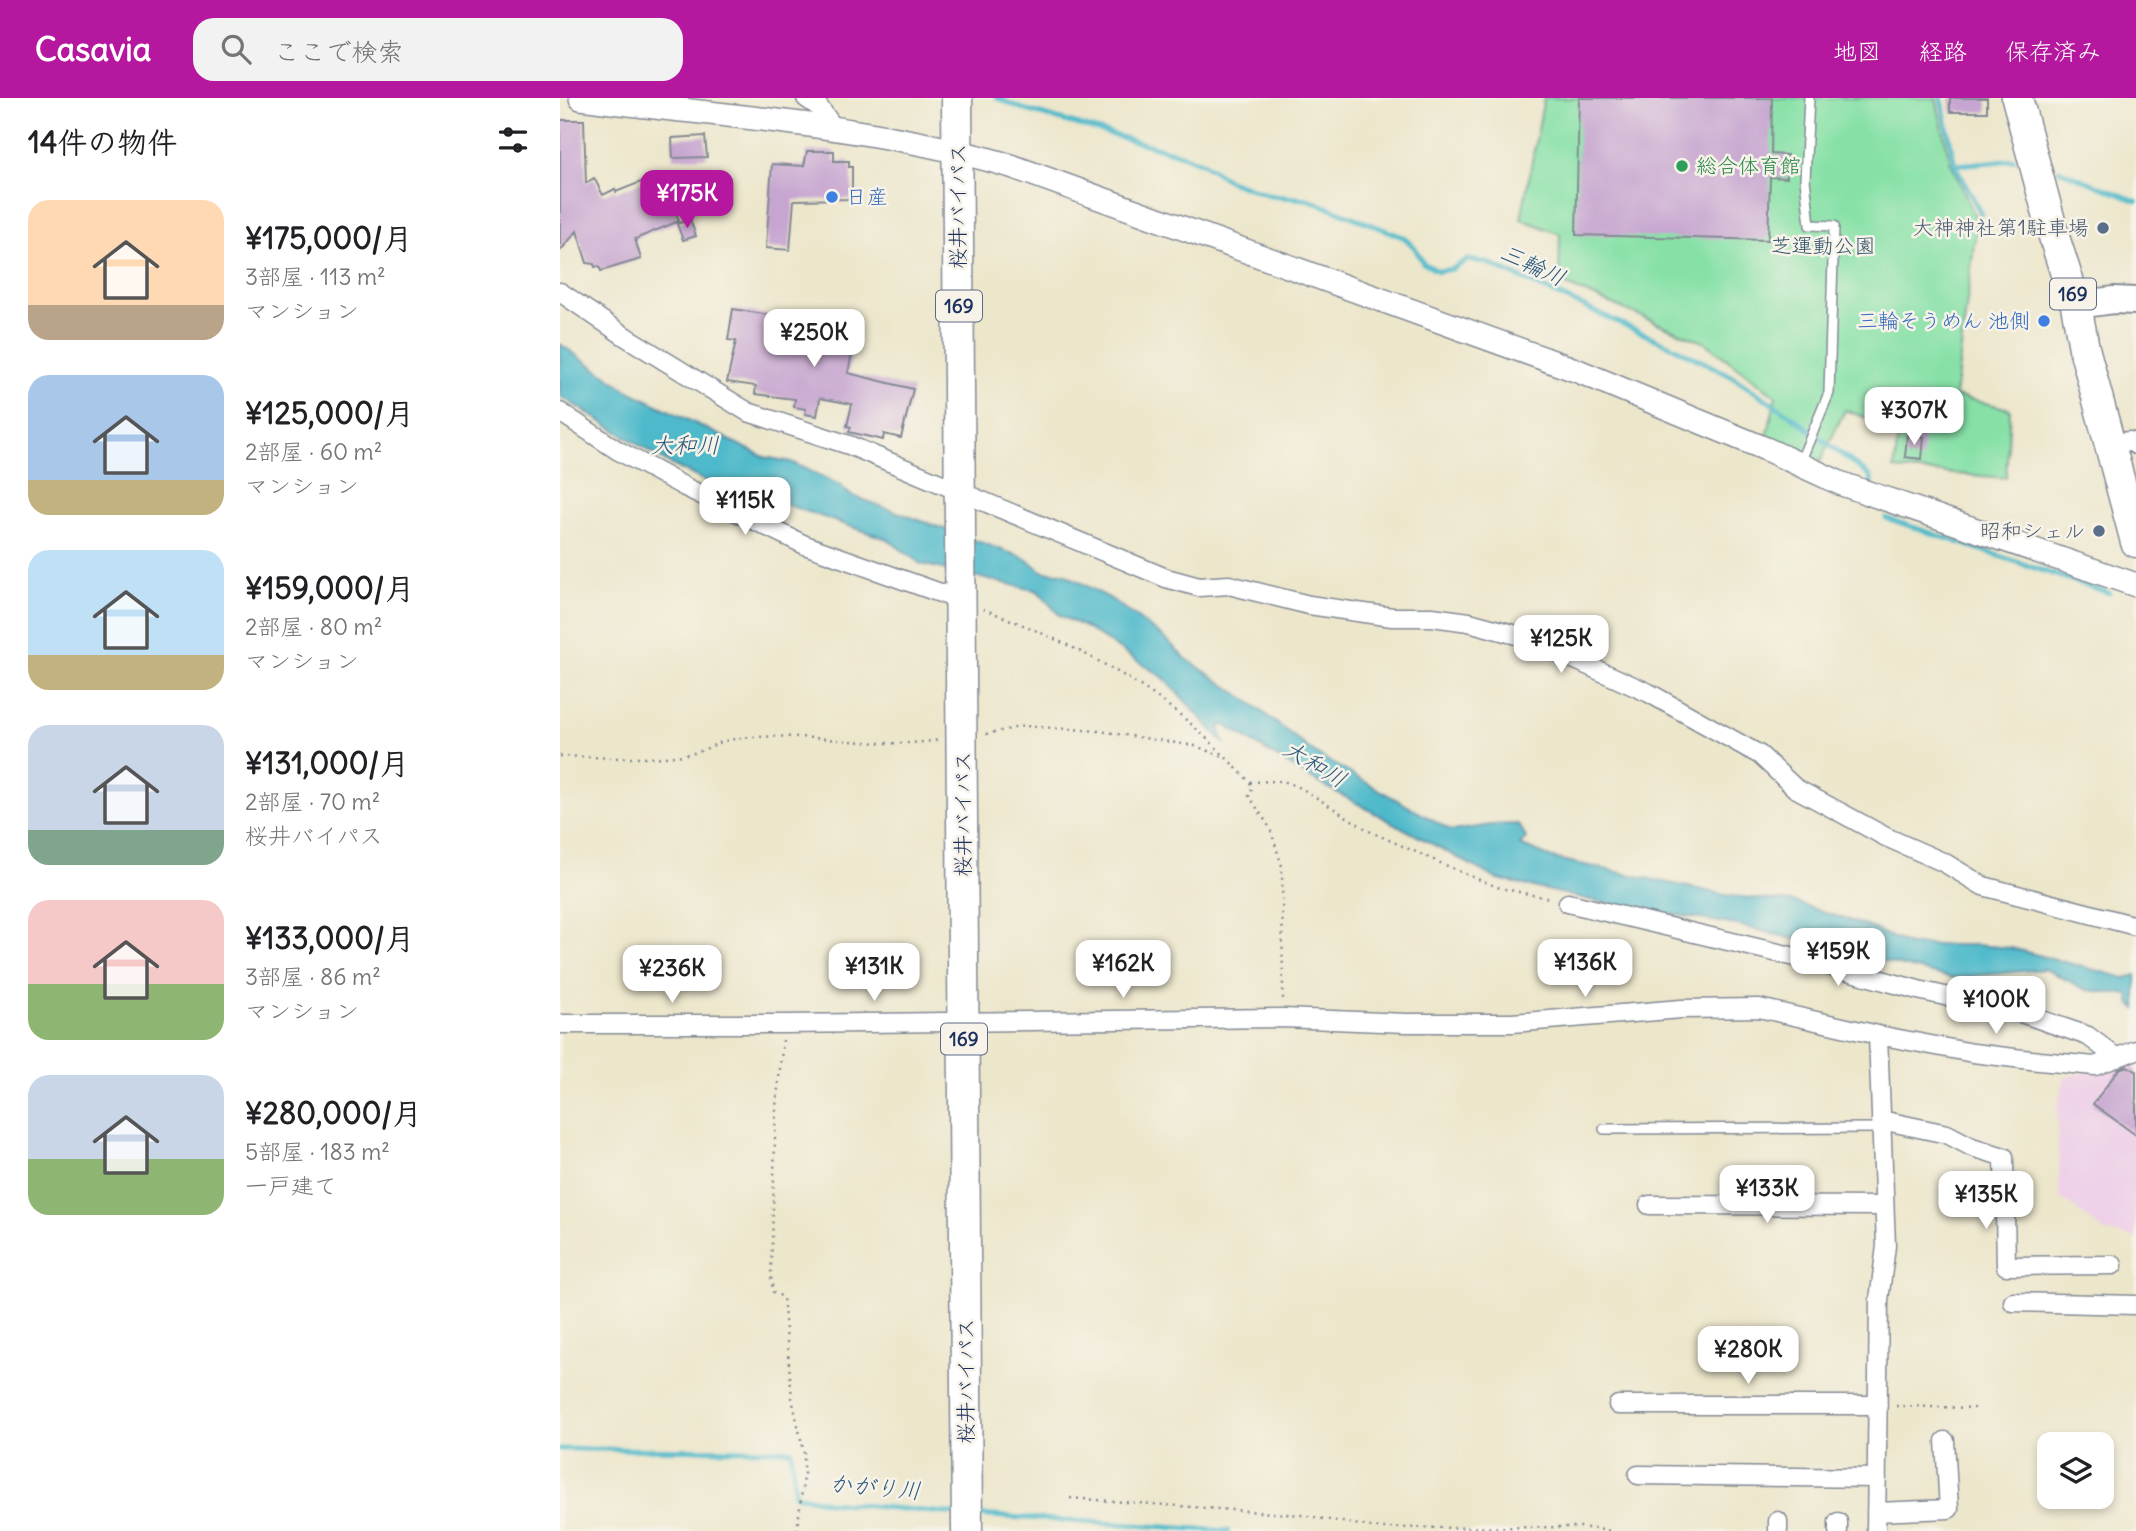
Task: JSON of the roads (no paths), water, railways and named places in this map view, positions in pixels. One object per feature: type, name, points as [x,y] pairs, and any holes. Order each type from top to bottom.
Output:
[{"type":"highway","name":"桜井バイパス","points":[[957,98],[967,1531]]},
{"type":"highway","name":"169","points":[[2017,98],[2055,240],[2076,305],[2084,348],[2124,444],[2136,542]]},
{"type":"main road","points":[[2076,305],[2114,300],[2136,301]]},
{"type":"street","points":[[581,98],[834,128],[958,150],[1010,166],[1578,371],[1801,458],[1842,484],[2136,585]]},
{"type":"street","points":[[806,98],[819,107],[834,128]]},
{"type":"street","points":[[560,292],[626,337],[748,412],[849,445],[960,503],[1166,578],[1199,587],[1229,585],[1309,606],[1392,617],[1432,617],[1469,622],[1524,637],[1649,693],[1760,755],[1795,788],[1886,837],[1945,863],[1983,886],[2136,926]]},
{"type":"street","points":[[560,412],[617,450],[674,481],[805,545],[961,589]]},
{"type":"street","points":[[1568,903],[2021,1013],[2088,1037],[2117,1058]]},
{"type":"street","points":[[560,1024],[1283,1018],[1406,1023],[1512,1023],[1681,1009],[1759,1008],[1973,1053],[2039,1061],[2095,1066],[2136,1050]]},
{"type":"street","points":[[1876,1531],[1879,1300],[1886,1246],[1878,1035]]},
{"type":"street","points":[[1881,1124],[1947,1133],[1972,1147],[2004,1157],[2006,1266],[2113,1265]]},
{"type":"street","points":[[1649,1205],[1884,1206]]},
{"type":"street","points":[[2013,1302],[2136,1305]]},
{"type":"street","points":[[1618,1405],[1878,1405]]},
{"type":"street","points":[[1876,1512],[1949,1509],[1945,1441]]},
{"type":"street","points":[[1638,1475],[1877,1478]]},
{"type":"lane","points":[[1801,458],[1829,393],[1834,226],[1810,225],[1805,179],[1809,98]]},
{"type":"lane","points":[[1604,1129],[1881,1124]]},
{"type":"water","name":"大和川","points":[[560,344],[629,391],[764,457],[791,462],[840,485],[850,495],[1024,558],[1044,572],[1063,573],[1111,599],[1166,639],[1185,658],[1247,700],[1316,754],[1452,831],[1518,824],[1526,838],[1520,845],[1552,858],[1730,896],[1794,902],[1869,927],[1909,945],[2011,948],[2125,978],[2136,975],[2136,1009],[2130,1003],[2130,995],[2087,990],[2045,969],[1952,978],[1737,925],[1595,901],[1497,879],[1310,778],[1223,724],[1219,728],[1225,744],[1164,678],[1085,627],[1060,616],[1038,591],[921,564],[887,539],[747,491],[728,492],[670,464],[560,396]]},
{"type":"waterway","name":"三輪川","points":[[997,98],[1023,109],[1183,155],[1204,164],[1229,181],[1272,196],[1307,199],[1403,237],[1415,248],[1423,263],[1438,271],[1452,269],[1467,260],[1485,262],[1731,376],[1793,417],[1870,476],[1873,485]]},
{"type":"waterway","points":[[1941,98],[1955,165],[1981,213]]},
{"type":"waterway","points":[[1955,165],[2014,160]]},
{"type":"waterway","points":[[2059,170],[2136,201]]},
{"type":"waterway","name":"三輪川","points":[[1886,518],[2109,593]]},
{"type":"waterway","name":"かがり川","points":[[560,1449],[791,1450],[795,1495],[828,1502],[956,1514]]},
{"type":"waterway","name":"かがり川","points":[[976,1515],[1228,1531]]},
{"type":"place","name":"総合体育館","points":[[1682,166]]},
{"type":"place","name":"日産","points":[[832,197]]},
{"type":"place","name":"大神神社第1駐車場","points":[[2103,228]]},
{"type":"place","name":"三輪そうめん 池側","points":[[2044,321]]},
{"type":"place","name":"昭和シェル","points":[[2099,531]]},
{"type":"park label","name":"芝運動公園","points":[[1823,246]]}]
